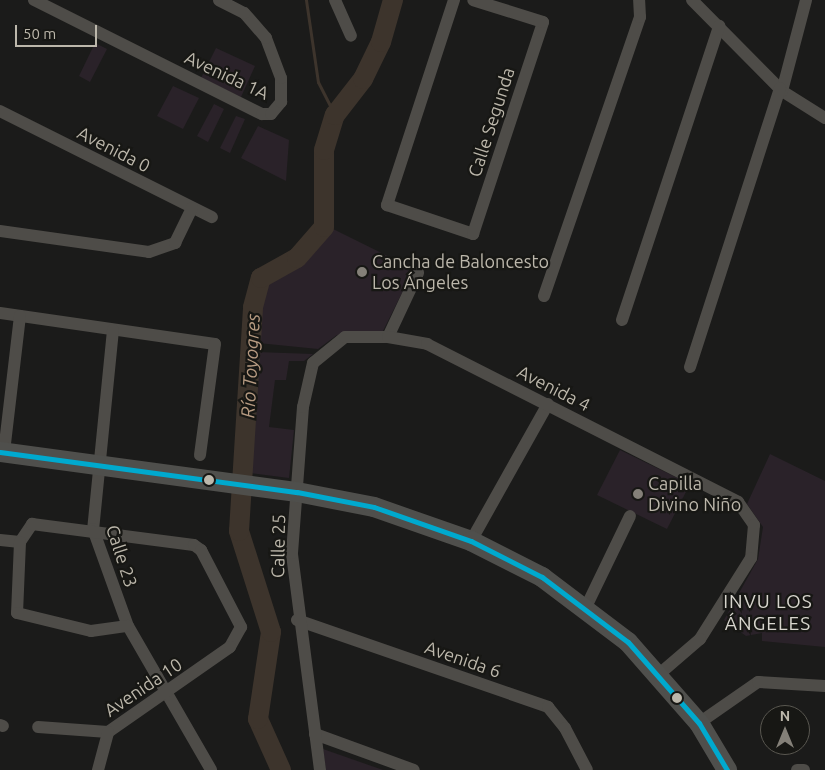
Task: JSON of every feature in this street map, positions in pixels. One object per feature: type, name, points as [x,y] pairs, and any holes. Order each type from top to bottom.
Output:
[{"type":"main road","points":[[2,452],[297,492],[374,507],[471,541],[542,578],[586,607],[657,676],[699,723],[727,770]]},
{"type":"street","name":"Avenida 1A","points":[[34,0],[262,114],[271,114],[281,102],[281,78],[266,38],[244,13],[219,0]]},
{"type":"street","points":[[335,0],[351,36]]},
{"type":"street","name":"Calle Segunda","points":[[454,0],[387,205],[473,234],[542,22],[473,0]]},
{"type":"street","points":[[544,296],[640,17],[639,0]]},
{"type":"street","points":[[692,0],[781,89],[825,118]]},
{"type":"street","points":[[690,367],[781,89],[806,0]]},
{"type":"street","points":[[622,320],[718,26]]},
{"type":"street","name":"Avenida 0","points":[[0,111],[212,217]]},
{"type":"street","points":[[0,231],[149,252],[175,243],[192,208]]},
{"type":"street","points":[[388,337],[418,273]]},
{"type":"street","points":[[0,313],[215,344],[200,455]]},
{"type":"street","points":[[2,452],[20,316]]},
{"type":"street","name":"Calle 23","points":[[113,330],[96,465],[93,529],[128,626],[170,692],[211,770]]},
{"type":"street","name":"Avenida 4","points":[[345,337],[388,337],[427,344],[738,502],[754,525],[752,558],[700,639],[657,676]]},
{"type":"street","name":"Calle 25","points":[[320,770],[297,620],[292,553],[303,408],[313,364],[345,337]]},
{"type":"street","points":[[471,541],[548,404]]},
{"type":"street","points":[[586,607],[630,516]]},
{"type":"street","points":[[93,529],[32,524],[20,542],[14,608],[22,616],[91,631],[128,626]]},
{"type":"street","name":"Avenida 10","points":[[38,727],[108,732],[170,692],[230,647],[240,636],[241,627],[198,547],[93,529]]},
{"type":"street","points":[[0,540],[20,542]]},
{"type":"street","name":"Avenida 6","points":[[297,620],[548,708],[565,728],[587,770]]},
{"type":"street","points":[[699,723],[758,682],[825,686]]},
{"type":"street","points":[[98,770],[108,732]]},
{"type":"street","points":[[315,734],[414,770]]},
{"type":"street","points":[[797,770],[804,770]]},
{"type":"shaded area","points":[[95,43],[107,49],[90,82],[79,76]]},
{"type":"shaded area","points":[[216,48],[255,66],[241,97],[201,78]]},
{"type":"shaded area","points":[[173,86],[199,98],[183,129],[157,116]]},
{"type":"shaded area","points":[[214,104],[224,109],[208,142],[197,136]]},
{"type":"shaded area","points":[[236,116],[245,119],[230,153],[220,148]]},
{"type":"shaded area","points":[[258,126],[289,140],[286,181],[241,158]]},
{"type":"shaded area","points":[[329,227],[414,269],[383,331],[337,335],[318,349],[258,343],[266,282],[300,264]]},
{"type":"shaded area","points":[[257,352],[313,354],[304,361],[289,361],[286,380],[275,380],[269,427],[294,430],[289,478],[250,473]]},
{"type":"shaded area","points":[[620,450],[690,484],[667,529],[597,495]]},
{"type":"shaded area","points":[[770,454],[825,481],[825,647],[762,641],[762,633],[746,636],[724,620],[758,559],[763,527],[747,504]]},
{"type":"shaded area","points":[[323,749],[383,770],[326,770]]},
{"type":"waterway","points":[[306,0],[318,82],[335,115]]},
{"type":"waterway","name":"Río Toyogres","points":[[281,770],[258,719],[271,632],[239,531],[253,307],[261,278],[297,258],[324,227],[324,150],[335,115],[363,79],[381,42],[393,0]]},
{"type":"transit line","points":[[0,452],[297,492],[374,507],[471,541],[542,577],[628,642],[699,723],[727,770]]},
{"type":"place","name":"Cancha de Baloncesto Los Ángeles","points":[[362,272]]},
{"type":"place","name":"Capilla Divino Niño","points":[[638,494]]},
{"type":"district","name":"INVU LOS ÁNGELES","points":[[768,613]]}]
